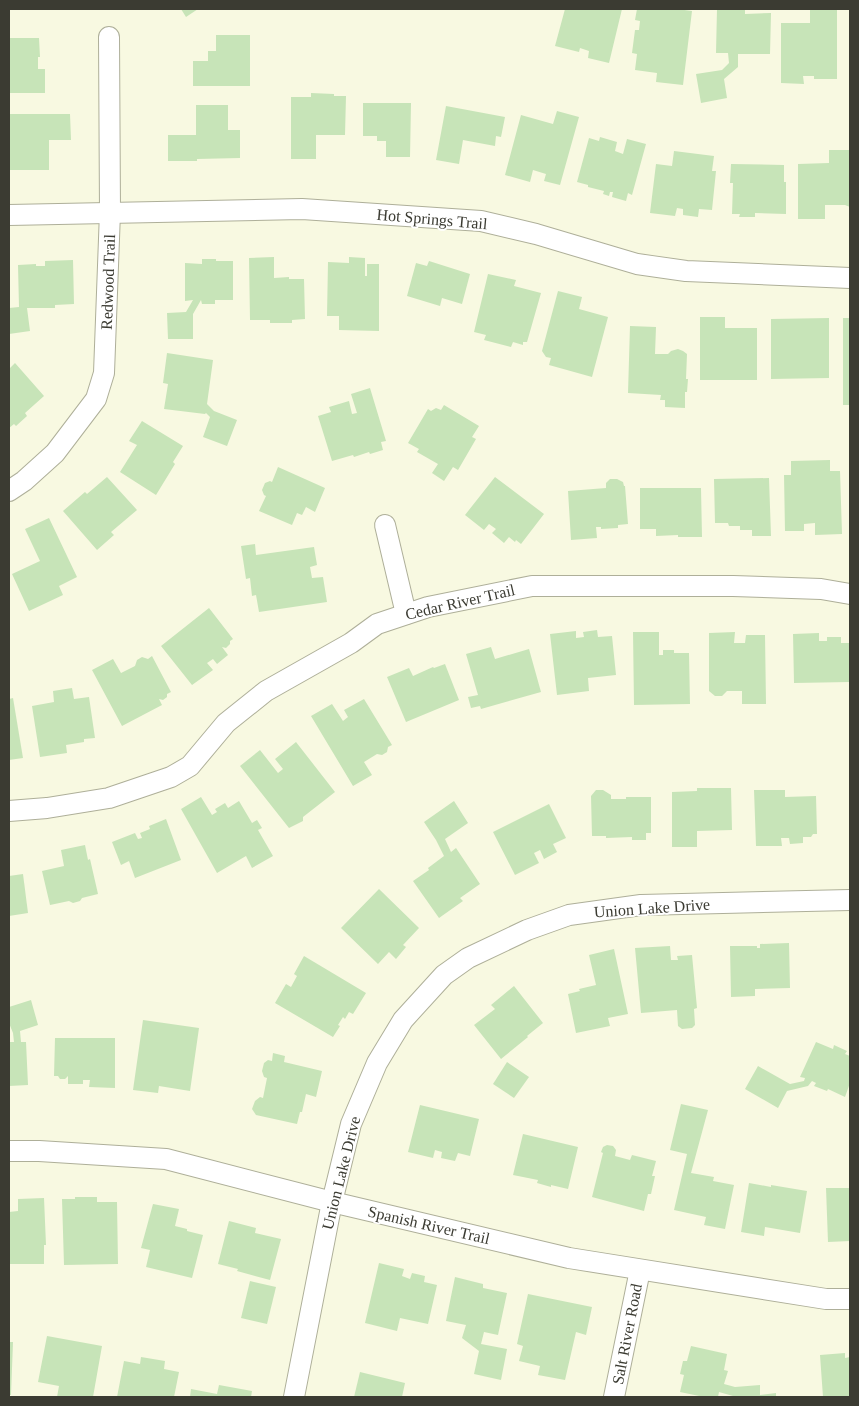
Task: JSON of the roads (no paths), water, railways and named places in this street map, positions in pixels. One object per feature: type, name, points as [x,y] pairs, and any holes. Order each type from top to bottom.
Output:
[{"type":"street","name":"Redwood Trail","points":[[9,491],[24,481],[55,453],[96,399],[104,372],[110,212],[109,37]]},
{"type":"street","name":"Hot Springs Trail","points":[[9,215],[302,209],[481,221],[536,234],[637,264],[686,271],[850,278]]},
{"type":"street","points":[[385,525],[406,614]]},
{"type":"street","name":"Cedar River Trail","points":[[9,811],[47,808],[109,798],[171,777],[190,766],[226,722],[266,691],[352,643],[377,624],[428,607],[532,586],[734,586],[821,589],[850,594]]},
{"type":"street","name":"Union Lake Drive","points":[[294,1397],[332,1202],[351,1124],[377,1063],[403,1020],[444,975],[468,958],[527,930],[569,914],[641,905],[850,900]]},
{"type":"street","name":"Spanish River Trail","points":[[9,1151],[39,1150],[166,1159],[332,1202],[569,1258],[826,1299],[850,1299]]},
{"type":"street","name":"Salt River Road","points":[[614,1397],[640,1270]]}]
